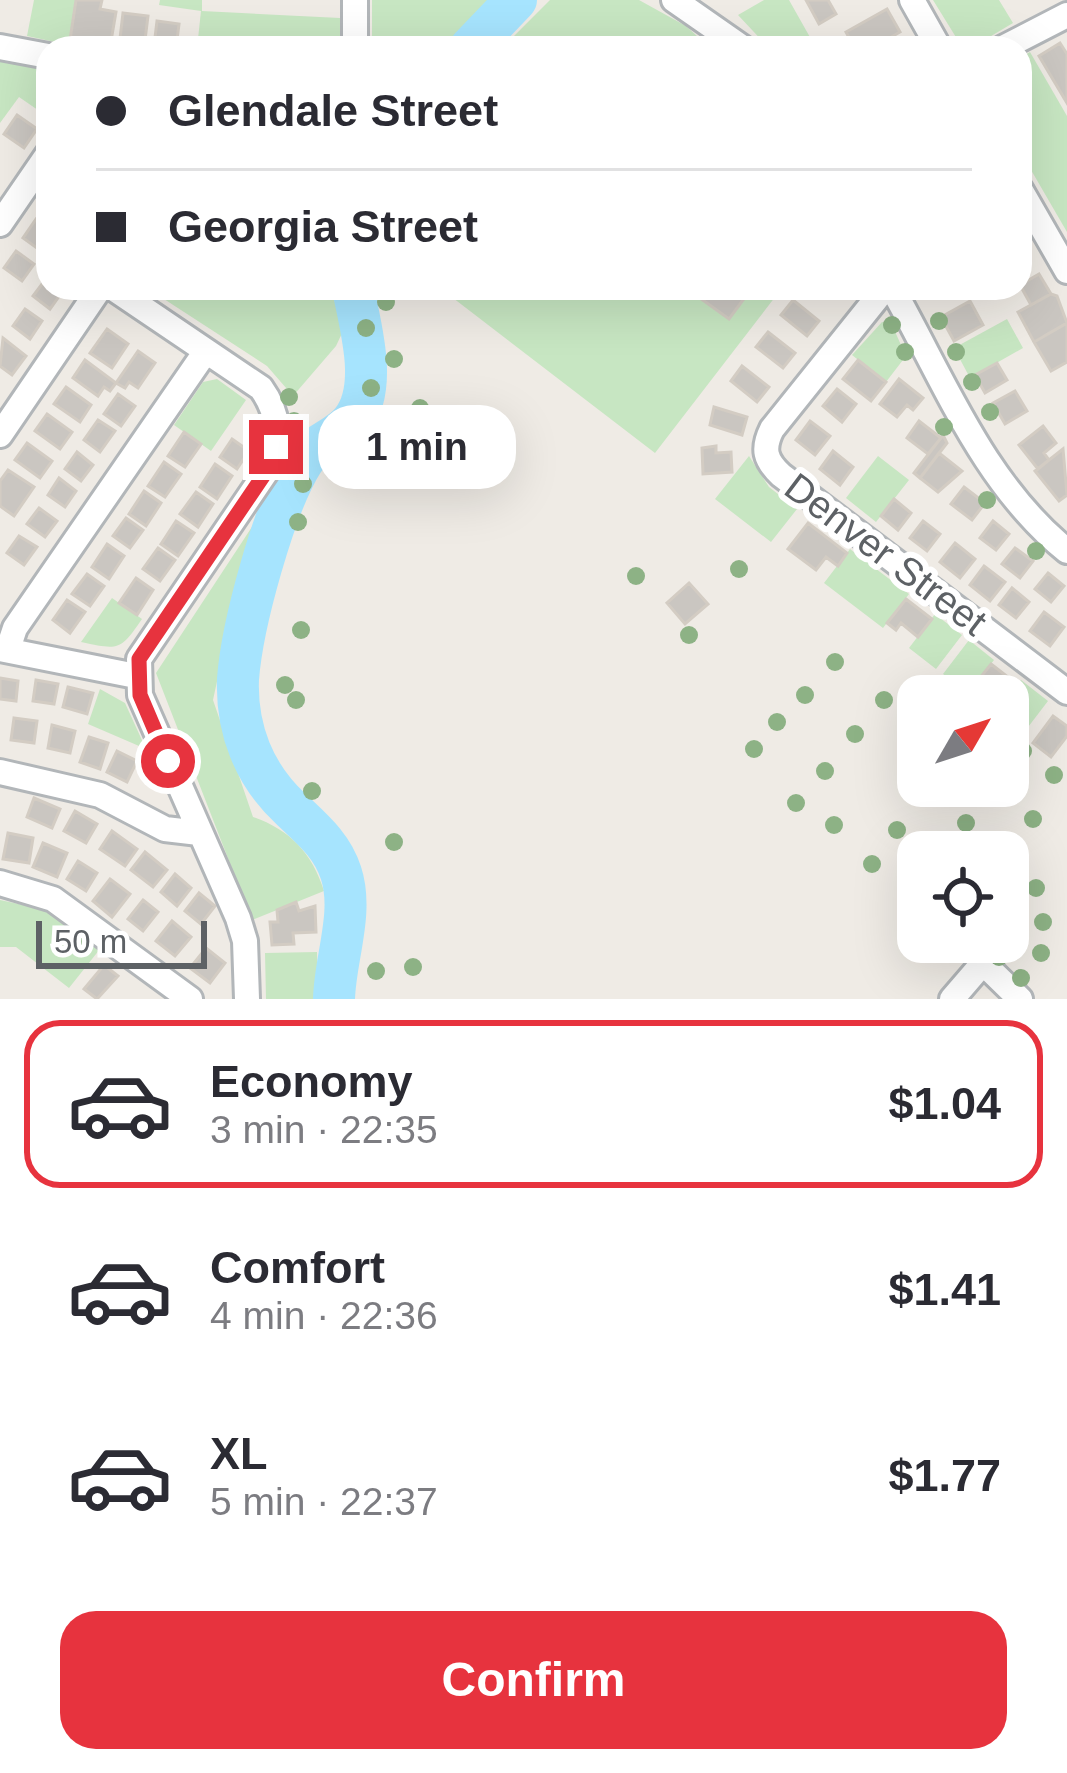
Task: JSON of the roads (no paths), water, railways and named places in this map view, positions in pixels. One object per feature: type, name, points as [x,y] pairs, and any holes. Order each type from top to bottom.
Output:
[{"type":"street","points":[[355,0],[355,36]]},
{"type":"street","points":[[912,0],[933,36]]},
{"type":"street","points":[[695,4],[730,36]]},
{"type":"street","points":[[1026,36],[1067,15]]},
{"type":"street","points":[[0,47],[36,54]]},
{"type":"street","points":[[0,224],[36,172]]},
{"type":"street","points":[[1032,210],[1067,271]]},
{"type":"street","points":[[0,435],[92,300]]},
{"type":"street","points":[[131,300],[260,388],[274,405],[276,447],[270,466],[139,659],[136,676],[245,941],[247,999]]},
{"type":"street","name":"Denver Street","points":[[878,300],[772,429],[765,443],[766,456],[781,476],[1067,692]]},
{"type":"street","points":[[895,300],[1000,483],[1026,516],[1067,551]]},
{"type":"street","points":[[136,676],[4,649],[206,351]]},
{"type":"street","points":[[0,772],[100,795],[165,829],[199,833]]},
{"type":"street","points":[[0,883],[53,898],[190,999]]},
{"type":"street","points":[[952,999],[983,963],[1021,999]]},
{"type":"waterway","points":[[482,36],[516,0]]},
{"type":"waterway","points":[[334,999],[346,904],[341,873],[327,846],[278,796],[257,766],[240,716],[238,679],[261,567],[292,481],[308,455],[352,421],[365,391],[365,356],[355,300]]}]
